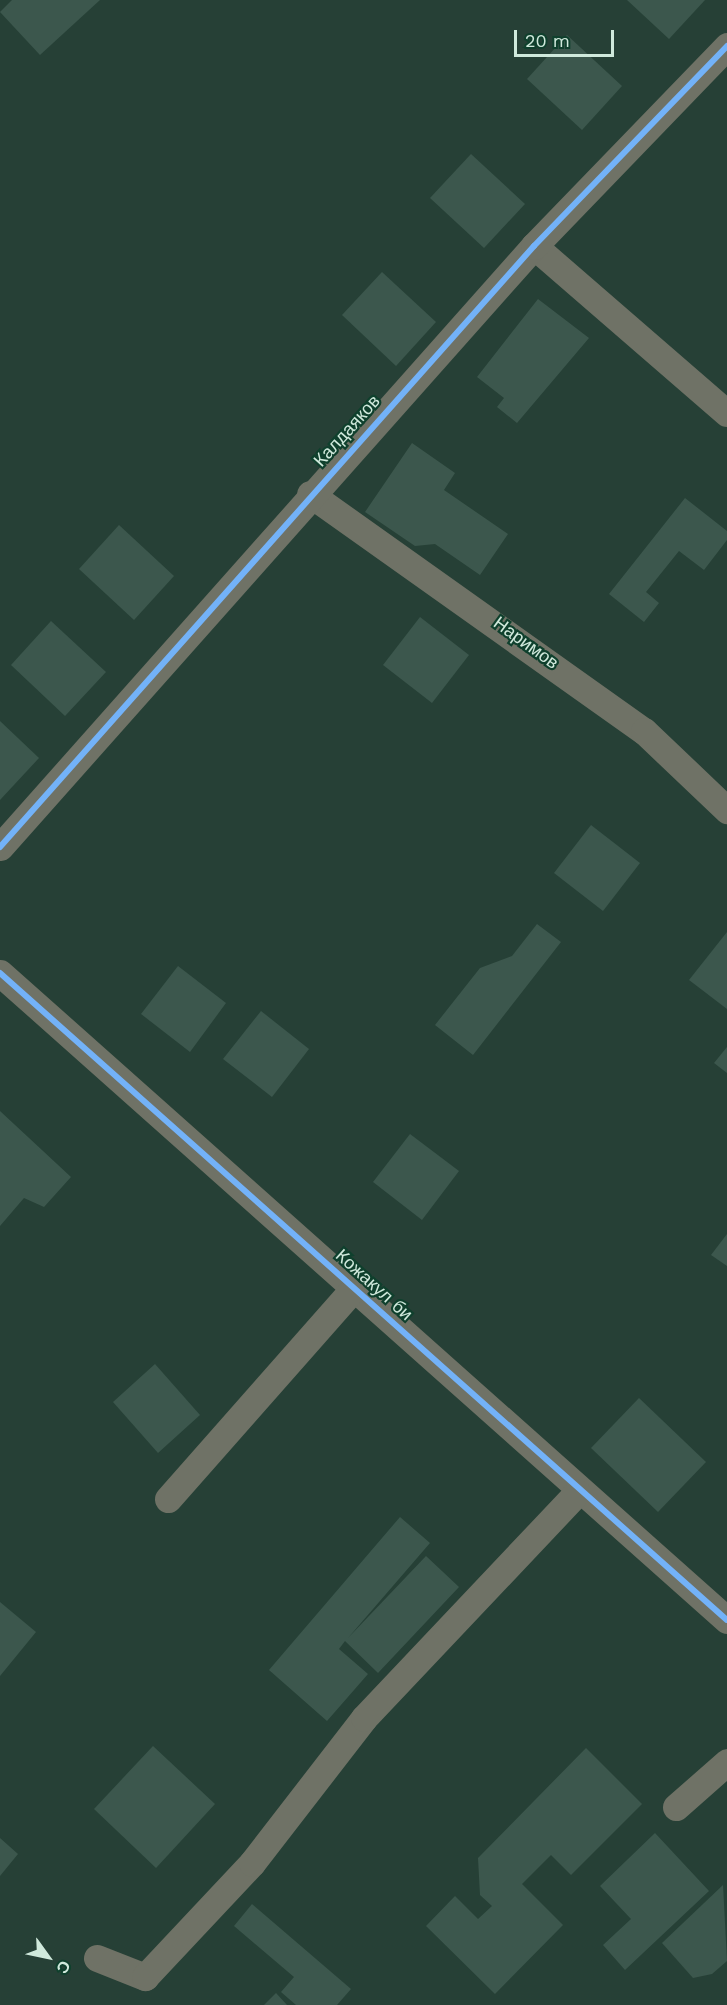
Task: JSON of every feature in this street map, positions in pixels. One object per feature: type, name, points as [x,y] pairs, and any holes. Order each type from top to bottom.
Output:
[{"type":"street","name":"Калдаяков","points":[[0,847],[310,494],[534,246],[727,46]]},
{"type":"street","points":[[534,246],[727,413]]},
{"type":"street","name":"Наримов","points":[[310,494],[644,731],[727,810]]},
{"type":"street","name":"Кожакул би","points":[[0,973],[355,1287],[577,1492],[727,1620]]},
{"type":"street","points":[[168,1499],[355,1287]]},
{"type":"street","points":[[97,1958],[145,1977],[252,1863],[364,1718],[577,1492]]},
{"type":"street","points":[[676,1807],[727,1761]]},
{"type":"building","points":[[12,0],[100,0],[40,55],[0,12]]},
{"type":"building","points":[[627,0],[705,0],[669,39]]},
{"type":"building","points":[[567,35],[622,86],[582,130],[527,79]]},
{"type":"building","points":[[471,154],[525,204],[484,248],[430,198]]},
{"type":"building","points":[[382,272],[436,322],[396,366],[342,315]]},
{"type":"building","points":[[538,299],[589,338],[517,423],[497,407],[504,398],[477,377]]},
{"type":"building","points":[[412,443],[455,473],[444,490],[508,534],[480,575],[435,544],[415,546],[365,512]]},
{"type":"building","points":[[685,498],[727,531],[727,540],[704,570],[679,551],[646,592],[659,603],[644,622],[609,594]]},
{"type":"building","points":[[119,525],[174,576],[134,620],[79,569]]},
{"type":"building","points":[[420,617],[469,655],[432,703],[383,665]]},
{"type":"building","points":[[51,621],[106,672],[65,716],[11,665]]},
{"type":"building","points":[[0,721],[39,758],[0,800]]},
{"type":"building","points":[[591,825],[640,863],[603,911],[554,873]]},
{"type":"building","points":[[537,924],[561,942],[473,1055],[435,1025],[480,968],[512,956]]},
{"type":"building","points":[[727,932],[727,1009],[689,980]]},
{"type":"building","points":[[178,966],[226,1003],[190,1052],[141,1014]]},
{"type":"building","points":[[261,1011],[309,1049],[272,1097],[223,1059]]},
{"type":"building","points":[[727,1047],[727,1073],[714,1063]]},
{"type":"building","points":[[0,1111],[71,1177],[44,1207],[24,1198],[0,1226]]},
{"type":"building","points":[[410,1134],[459,1171],[422,1220],[373,1182]]},
{"type":"building","points":[[727,1234],[727,1266],[711,1255]]},
{"type":"building","points":[[155,1364],[200,1415],[158,1453],[113,1402]]},
{"type":"building","points":[[639,1398],[706,1462],[658,1512],[591,1448]]},
{"type":"building","points":[[400,1517],[430,1543],[348,1638],[426,1556],[459,1587],[378,1673],[345,1641],[339,1649],[368,1674],[327,1721],[269,1670]]},
{"type":"building","points":[[0,1602],[36,1632],[0,1676]]},
{"type":"building","points":[[153,1746],[215,1804],[156,1868],[94,1809]]},
{"type":"building","points":[[586,1748],[642,1804],[571,1875],[551,1855],[522,1884],[563,1925],[495,1994],[426,1926],[455,1896],[478,1919],[492,1906],[480,1895],[478,1858]]},
{"type":"building","points":[[655,1833],[709,1891],[625,1970],[603,1945],[631,1919],[600,1886]]},
{"type":"building","points":[[0,1838],[18,1854],[0,1876]]},
{"type":"building","points":[[723,1885],[727,1961],[712,1974],[693,1978],[662,1943]]},
{"type":"building","points":[[252,1904],[351,1989],[337,2005],[296,2005],[281,1992],[294,1977],[234,1926]]},
{"type":"building","points":[[276,1993],[287,2005],[264,2005]]},
{"type":"cycle path","points":[[0,847],[534,246],[727,46]]},
{"type":"cycle path","points":[[0,973],[727,1620]]}]
